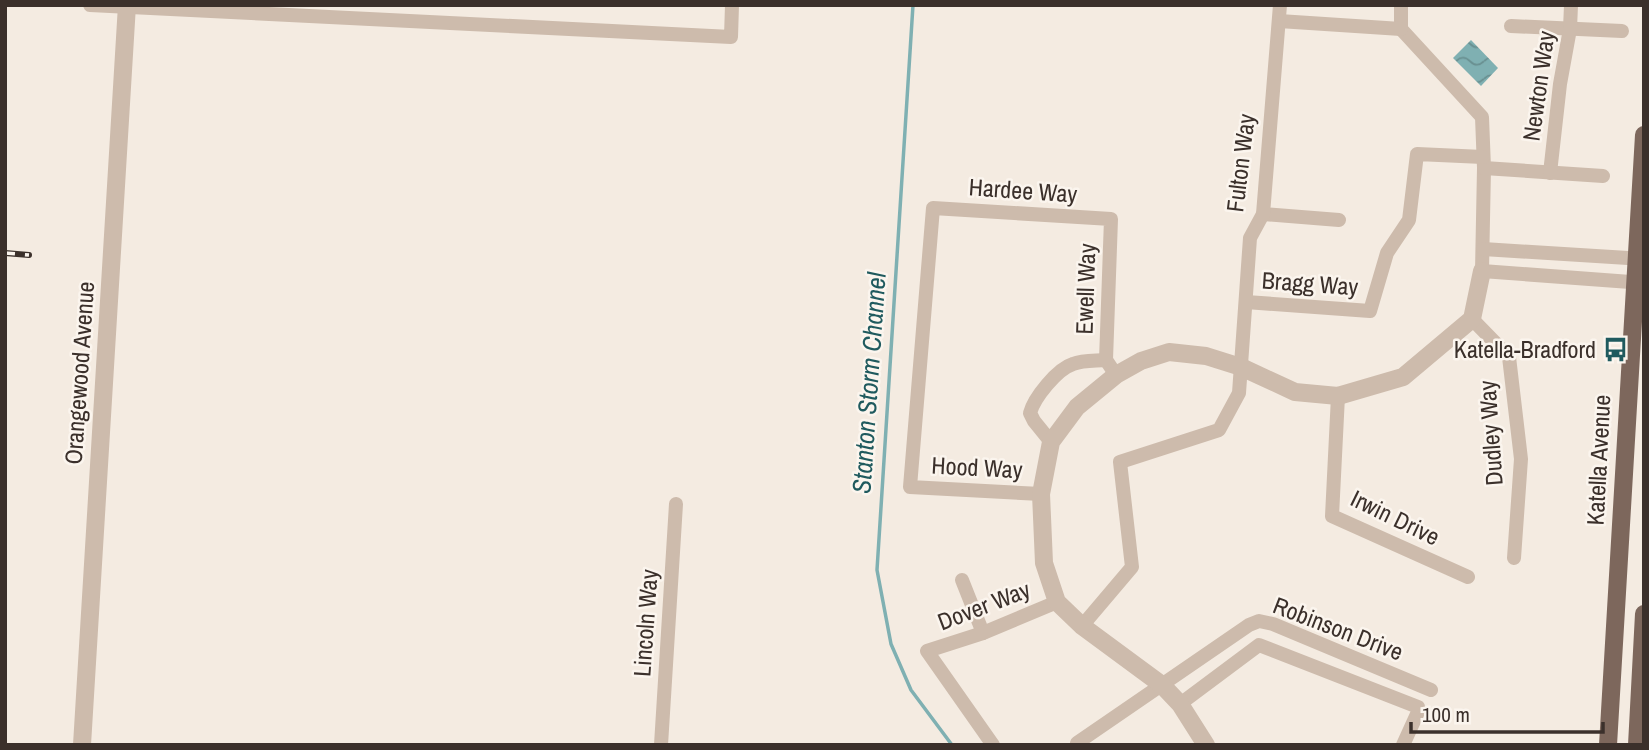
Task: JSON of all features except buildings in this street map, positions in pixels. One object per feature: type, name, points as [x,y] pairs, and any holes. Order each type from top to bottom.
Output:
[{"type":"main road","name":"Katella Avenue","points":[[1608,745],[1639,283],[1644,135]]},
{"type":"main road","points":[[1637,745],[1644,614]]},
{"type":"main road","points":[[1609,720],[1639,720]]},
{"type":"street","points":[[90,5],[731,37],[732,5]]},
{"type":"street","name":"Fulton Way","points":[[1083,626],[1132,567],[1120,462],[1219,430],[1239,393],[1250,238],[1263,214],[1280,5]]},
{"type":"street","points":[[1206,745],[1180,704],[1162,685],[1083,626],[1057,602],[1044,564],[1041,494],[1051,442],[1111,368],[1169,352],[1206,356],[1241,367],[1295,392],[1338,397],[1403,377],[1472,319],[1482,271],[1482,117],[1401,29],[1401,5]]},
{"type":"street","name":"Newton Way","points":[[1550,173],[1571,5]]},
{"type":"street","name":"Orangewood Avenue","points":[[82,745],[127,6]]},
{"type":"street","points":[[1279,21],[1401,29]]},
{"type":"street","points":[[1511,26],[1622,31]]},
{"type":"street","name":"Bragg Way","points":[[1246,302],[1370,311],[1387,253],[1409,220],[1416,154],[1484,162]]},
{"type":"street","points":[[1484,162],[1550,173],[1603,176]]},
{"type":"street","name":"Hardee Way","points":[[910,487],[933,208],[1111,219]]},
{"type":"street","points":[[1263,214],[1339,220]]},
{"type":"street","name":"Ewell Way","points":[[1051,442],[1030,413],[1042,392],[1060,372],[1073,363],[1111,368],[1111,219]]},
{"type":"street","points":[[1483,249],[1639,259]]},
{"type":"street","points":[[1482,271],[1639,283]]},
{"type":"street","name":"Dudley Way","points":[[1472,319],[1509,357],[1521,459],[1514,558]]},
{"type":"street","name":"Irwin Drive","points":[[1338,397],[1332,516],[1468,577]]},
{"type":"street","name":"Hood Way","points":[[910,487],[1041,494]]},
{"type":"street","name":"Lincoln Way","points":[[660,745],[676,504]]},
{"type":"street","points":[[962,580],[983,633]]},
{"type":"street","name":"Dover Way","points":[[993,745],[927,651],[983,633],[1057,602]]},
{"type":"street","name":"Robinson Drive","points":[[1162,685],[1249,625],[1259,621],[1341,651],[1431,690]]},
{"type":"street","points":[[1180,704],[1259,645],[1419,708],[1403,745]]},
{"type":"street","points":[[1077,743],[1162,685]]},
{"type":"water","points":[[1471,40],[1498,68],[1481,86],[1453,58]]},
{"type":"waterway","name":"Stanton Storm Channel","points":[[913,5],[877,570],[891,644],[911,690],[952,745]]},
{"type":"railway","points":[[5,253],[29,255]]},
{"type":"place","name":"Katella-Bradford","points":[[1616,350]]}]
